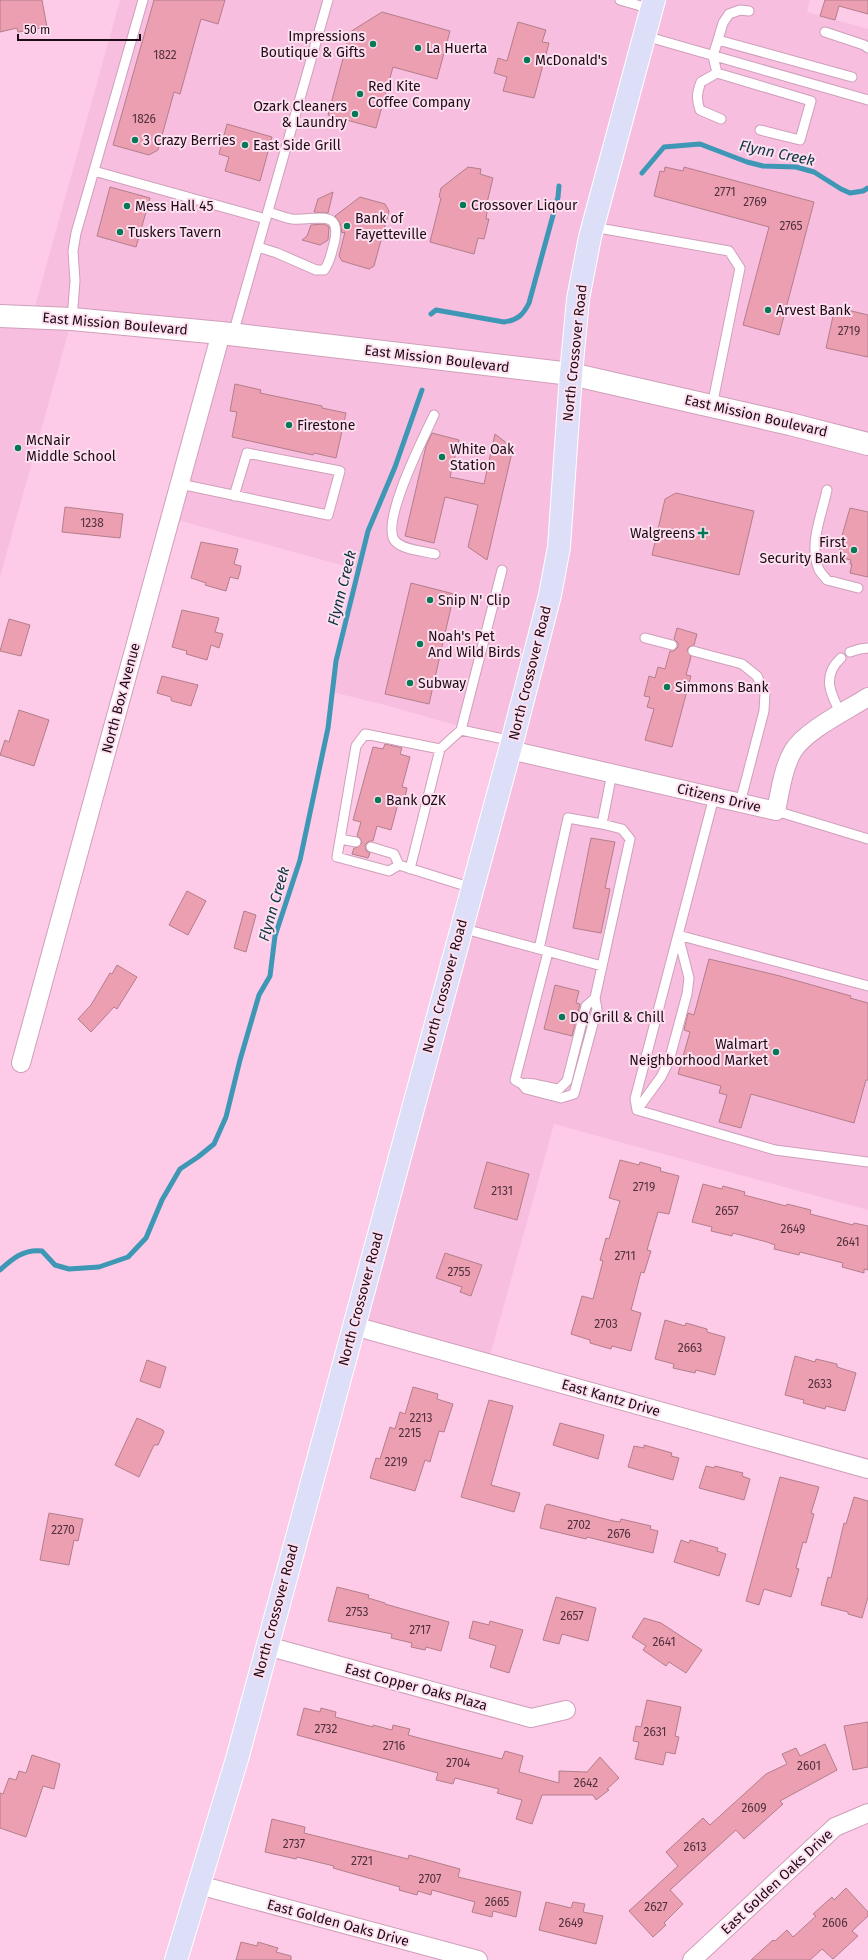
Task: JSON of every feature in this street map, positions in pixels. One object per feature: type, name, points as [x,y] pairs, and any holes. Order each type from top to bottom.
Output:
[{"type":"main road","name":"North Crossover Road","points":[[176,1960],[236,1759],[267,1646],[512,745],[550,595],[558,553],[578,299],[593,228],[653,5]]},
{"type":"main road","name":"East Mission Boulevard","points":[[0,316],[72,319],[227,334],[571,374],[868,444]]},
{"type":"street","name":"North Box Avenue","points":[[21,1063],[180,484],[227,334]]},
{"type":"street","name":"Citizens Drive","points":[[512,745],[612,773],[776,811],[786,770],[792,753],[803,738],[868,697]]},
{"type":"street","name":"East Kantz Drive","points":[[354,1326],[868,1469]]},
{"type":"street","name":"East Copper Oaks Plaza","points":[[267,1646],[531,1718],[566,1710]]},
{"type":"street","name":"East Golden Oaks Drive","points":[[692,1960],[836,1827],[868,1813]]},
{"type":"street","name":"East Golden Oaks Drive","points":[[199,1886],[478,1960]]},
{"type":"lane","points":[[72,319],[76,281],[73,251],[76,233],[143,0]]},
{"type":"lane","points":[[227,334],[258,247],[328,0]]},
{"type":"lane","points":[[620,0],[653,5]]},
{"type":"lane","points":[[717,73],[713,56],[723,23],[729,14],[740,10],[749,11]]},
{"type":"lane","points":[[825,32],[864,45],[868,48]]},
{"type":"lane","points":[[645,36],[868,100]]},
{"type":"lane","points":[[718,40],[852,77]]},
{"type":"lane","points":[[721,119],[700,110],[697,104],[697,94],[701,82],[717,73],[811,102],[800,140],[760,130]]},
{"type":"lane","points":[[94,171],[267,216],[292,219],[319,218],[332,220],[336,224],[337,231],[328,265],[324,270],[316,270],[277,253],[258,247]]},
{"type":"lane","points":[[593,228],[729,251],[740,268],[712,406]]},
{"type":"lane","points":[[434,415],[403,481],[390,528],[393,538],[402,546],[435,554]]},
{"type":"lane","points":[[180,484],[234,496],[328,515],[340,471],[247,453],[234,496]]},
{"type":"lane","points":[[827,490],[815,541],[815,553],[818,568],[827,580],[858,588]]},
{"type":"lane","points":[[410,869],[440,749],[461,730],[502,570]]},
{"type":"lane","points":[[645,638],[672,645]]},
{"type":"lane","points":[[850,652],[868,648]]},
{"type":"lane","points":[[693,651],[742,664],[757,676],[765,693],[764,711],[740,803]]},
{"type":"lane","points":[[841,658],[834,667],[830,685],[831,695],[841,714]]},
{"type":"lane","points":[[461,730],[512,745]]},
{"type":"lane","points":[[399,865],[389,871],[337,857],[356,746],[365,734],[440,749]]},
{"type":"lane","points":[[602,824],[612,773]]},
{"type":"lane","points":[[637,1110],[635,1099],[714,797]]},
{"type":"lane","points":[[776,811],[868,839]]},
{"type":"lane","points":[[568,818],[622,829],[630,839],[595,998],[597,1009],[574,1094],[561,1098],[526,1089],[522,1084],[515,1080],[544,951],[568,818]]},
{"type":"lane","points":[[340,839],[356,842]]},
{"type":"lane","points":[[372,847],[394,854],[399,865],[472,888]]},
{"type":"lane","points":[[461,928],[602,966]]},
{"type":"lane","points":[[678,935],[868,986]]},
{"type":"lane","points":[[637,1110],[661,1077],[669,1061],[687,994],[689,978],[678,935]]},
{"type":"lane","points":[[522,1084],[529,1082],[543,1087],[559,1089],[567,1081],[586,1006],[595,998]]},
{"type":"lane","points":[[637,1110],[775,1150],[868,1162]]},
{"type":"shaded area","points":[[120,0],[810,0],[807,12],[868,29],[868,1210],[554,1124],[488,1363],[354,1326],[513,741],[381,704],[332,692],[336,661],[359,570],[170,518],[221,333],[72,319],[0,577],[0,316],[32,317]]},
{"type":"building","points":[[0,0],[42,0],[47,27],[18,32],[17,28],[0,32]]},
{"type":"building","points":[[154,0],[225,0],[218,24],[201,19],[180,94],[174,92],[158,150],[149,155],[113,145]]},
{"type":"building","points":[[825,0],[868,0],[868,14],[839,6],[835,20],[820,16]]},
{"type":"building","points":[[382,12],[450,31],[437,79],[393,67],[376,128],[328,115],[350,32]]},
{"type":"building","name":"McDonald's","points":[[518,22],[546,30],[542,42],[549,43],[534,98],[503,91],[507,77],[494,73],[498,58],[507,61]]},
{"type":"building","name":"East Side Grill","points":[[227,124],[272,137],[260,181],[225,171],[229,157],[219,154]]},
{"type":"building","name":"Crossover Liqour","points":[[468,167],[481,169],[480,174],[493,178],[485,211],[487,212],[486,219],[489,219],[484,239],[478,238],[474,254],[430,242],[441,198],[439,197],[441,188]]},
{"type":"building","points":[[665,167],[683,171],[684,167],[814,202],[779,335],[743,325],[769,227],[654,196],[660,171],[664,172]]},
{"type":"building","points":[[110,187],[150,198],[136,247],[97,236]]},
{"type":"building","points":[[333,192],[328,213],[314,212],[318,199]]},
{"type":"building","name":"Bank of Fayetteville","points":[[360,197],[385,204],[389,211],[374,266],[369,269],[342,261],[339,256],[345,232],[342,233],[340,223],[335,216]]},
{"type":"building","points":[[324,224],[329,227],[328,240],[320,245],[302,240],[307,236],[311,225]]},
{"type":"building","points":[[835,307],[868,315],[868,357],[826,348]]},
{"type":"building","name":"Firestone","points":[[235,384],[261,390],[260,393],[322,406],[322,408],[346,413],[336,458],[314,453],[313,455],[232,437],[237,412],[230,411]]},
{"type":"building","points":[[432,433],[459,440],[450,477],[484,484],[495,434],[513,448],[487,560],[468,547],[478,505],[445,497],[434,543],[405,536],[426,446]]},
{"type":"building","name":"Walgreens","points":[[676,493],[754,511],[739,575],[652,555],[665,499]]},
{"type":"building","points":[[65,507],[123,514],[120,538],[62,532]]},
{"type":"building","name":"First Security Bank","points":[[850,508],[868,512],[868,577],[850,573],[852,564],[850,564],[851,560],[838,557],[840,543]]},
{"type":"building","points":[[201,542],[238,549],[234,564],[241,566],[238,579],[230,577],[226,591],[205,585],[206,583],[191,578]]},
{"type":"building","points":[[411,583],[454,594],[429,704],[385,694]]},
{"type":"building","points":[[182,610],[219,618],[215,632],[223,634],[219,648],[211,645],[207,660],[186,654],[187,651],[172,647]]},
{"type":"building","points":[[9,619],[30,625],[21,656],[0,651]]},
{"type":"building","name":"Simmons Bank","points":[[677,628],[697,634],[694,645],[689,647],[687,650],[691,657],[686,675],[691,676],[672,747],[645,740],[654,709],[647,707],[650,697],[644,696],[649,676],[655,678],[658,667],[665,669],[670,651],[674,651],[678,647],[678,643],[674,639]]},
{"type":"building","points":[[162,676],[198,685],[191,706],[172,701],[171,697],[157,693]]},
{"type":"building","points":[[19,710],[49,720],[34,766],[0,755],[5,740],[9,742]]},
{"type":"building","name":"Bank OZK","points":[[385,744],[402,748],[400,754],[410,757],[402,787],[407,788],[404,801],[399,800],[391,830],[377,826],[373,841],[369,841],[365,845],[366,851],[370,853],[368,858],[352,854],[354,848],[358,847],[362,843],[360,838],[357,836],[361,822],[353,820],[373,747],[383,749]]},
{"type":"building","points":[[591,838],[615,842],[605,888],[610,889],[601,933],[573,928]]},
{"type":"building","points":[[187,891],[206,901],[188,935],[169,925]]},
{"type":"building","points":[[244,911],[256,915],[246,952],[234,948]]},
{"type":"building","name":"Walmart Neighborhood Market","points":[[709,959],[780,976],[851,996],[850,998],[868,1003],[868,1080],[866,1080],[854,1123],[751,1094],[741,1128],[719,1122],[727,1095],[719,1093],[721,1086],[678,1074],[690,1032],[684,1030],[688,1013],[694,1015]]},
{"type":"building","points":[[117,965],[137,977],[117,1009],[114,1007],[91,1032],[78,1019],[91,1005],[110,973],[112,974]]},
{"type":"building","name":"DQ Grill & Chill","points":[[555,985],[579,991],[576,1003],[580,1004],[572,1036],[544,1029]]},
{"type":"building","points":[[620,1160],[639,1165],[640,1162],[661,1168],[660,1171],[679,1176],[669,1214],[658,1212],[647,1250],[651,1251],[644,1273],[641,1272],[631,1310],[641,1313],[631,1351],[612,1346],[611,1349],[590,1343],[590,1340],[571,1334],[582,1296],[593,1299],[603,1261],[600,1260],[606,1238],[609,1239],[620,1201],[609,1198]]},
{"type":"building","points":[[487,1162],[529,1174],[517,1220],[474,1208]]},
{"type":"building","points":[[703,1184],[722,1189],[723,1186],[745,1192],[744,1195],[786,1206],[787,1204],[811,1210],[810,1214],[853,1225],[854,1223],[868,1226],[868,1270],[864,1269],[864,1273],[842,1267],[843,1263],[800,1252],[799,1255],[774,1249],[775,1245],[767,1242],[733,1233],[732,1236],[711,1231],[712,1227],[692,1222]]},
{"type":"building","points":[[445,1253],[482,1265],[471,1296],[460,1292],[462,1287],[436,1278]]},
{"type":"building","points":[[665,1320],[685,1326],[686,1323],[707,1329],[707,1332],[725,1337],[715,1375],[696,1370],[695,1373],[673,1368],[674,1364],[655,1359]]},
{"type":"building","points":[[795,1356],[815,1362],[816,1359],[837,1364],[837,1367],[856,1373],[845,1411],[826,1406],[825,1409],[803,1403],[804,1400],[785,1395]]},
{"type":"building","points":[[147,1360],[166,1367],[160,1388],[140,1381]]},
{"type":"building","points":[[413,1387],[438,1394],[437,1399],[453,1404],[444,1432],[439,1431],[430,1462],[425,1460],[415,1491],[370,1478],[376,1458],[380,1459],[390,1427],[395,1429],[400,1412],[405,1414]]},
{"type":"building","points":[[489,1400],[513,1406],[491,1485],[520,1493],[514,1512],[461,1497]]},
{"type":"building","points":[[137,1418],[163,1430],[164,1432],[158,1445],[154,1445],[139,1477],[115,1465]]},
{"type":"building","points":[[560,1423],[604,1435],[598,1459],[553,1445]]},
{"type":"building","points":[[644,1445],[672,1453],[671,1456],[679,1458],[673,1480],[628,1467],[634,1446],[644,1448]]},
{"type":"building","points":[[706,1466],[714,1468],[715,1466],[743,1473],[742,1476],[750,1479],[744,1500],[699,1488]]},
{"type":"building","points":[[780,1477],[819,1487],[811,1513],[814,1514],[806,1543],[803,1542],[796,1568],[799,1569],[791,1597],[764,1589],[759,1605],[746,1601]]},
{"type":"building","points":[[854,1497],[868,1501],[868,1597],[862,1618],[848,1614],[848,1612],[821,1605],[828,1577],[831,1578],[844,1523],[846,1524]]},
{"type":"building","points":[[547,1504],[613,1521],[620,1522],[621,1519],[651,1526],[650,1529],[658,1531],[653,1553],[587,1537],[586,1539],[540,1528],[545,1506]]},
{"type":"building","points":[[49,1513],[83,1519],[78,1541],[74,1540],[69,1565],[40,1560]]},
{"type":"building","points":[[681,1540],[689,1543],[690,1540],[718,1548],[717,1551],[726,1554],[719,1576],[674,1562]]},
{"type":"building","points":[[337,1587],[369,1595],[368,1598],[385,1604],[449,1622],[441,1651],[426,1647],[425,1650],[411,1647],[412,1643],[391,1638],[392,1634],[328,1621]]},
{"type":"building","points":[[556,1597],[596,1608],[588,1641],[562,1634],[559,1644],[543,1640]]},
{"type":"building","points":[[644,1618],[661,1623],[702,1650],[686,1673],[669,1662],[666,1666],[643,1650],[646,1646],[632,1637]]},
{"type":"building","points":[[473,1621],[489,1625],[490,1621],[523,1630],[509,1673],[490,1667],[496,1646],[469,1638]]},
{"type":"building","points":[[647,1700],[681,1707],[675,1736],[679,1737],[675,1754],[666,1752],[663,1765],[635,1759],[639,1742],[633,1741],[636,1726],[641,1727]]},
{"type":"building","points":[[304,1708],[320,1712],[321,1708],[336,1712],[335,1717],[373,1727],[373,1725],[392,1730],[393,1725],[410,1729],[408,1735],[502,1759],[505,1751],[523,1756],[519,1772],[559,1783],[559,1771],[587,1772],[600,1757],[619,1778],[607,1789],[609,1790],[596,1800],[593,1795],[542,1795],[532,1824],[516,1819],[522,1800],[497,1793],[499,1789],[455,1778],[453,1784],[436,1780],[438,1773],[297,1735]]},
{"type":"building","points":[[868,1722],[868,1767],[853,1770],[844,1726]]},
{"type":"building","points":[[825,1744],[837,1770],[780,1801],[783,1804],[744,1839],[736,1830],[670,1890],[683,1904],[664,1923],[666,1925],[653,1937],[629,1911],[678,1866],[666,1852],[703,1818],[710,1825],[766,1774],[787,1764],[782,1754],[796,1748],[800,1756]]},
{"type":"building","points":[[32,1755],[60,1764],[54,1789],[43,1786],[26,1837],[0,1828],[0,1793],[3,1794],[9,1778],[16,1780],[19,1771],[26,1773]]},
{"type":"building","points":[[272,1819],[305,1827],[304,1833],[408,1859],[409,1855],[460,1869],[458,1877],[521,1892],[516,1917],[493,1911],[492,1917],[472,1912],[475,1902],[432,1890],[431,1895],[418,1891],[417,1895],[399,1890],[400,1887],[333,1868],[334,1866],[297,1857],[296,1859],[265,1852]]},
{"type":"building","points":[[846,1888],[868,1912],[868,1916],[852,1931],[858,1936],[833,1959],[822,1949],[810,1960],[751,1960],[773,1940],[775,1941],[787,1930],[793,1937],[816,1916],[813,1914],[832,1897],[834,1900]]},
{"type":"building","points":[[546,1902],[571,1908],[573,1902],[585,1904],[583,1912],[603,1916],[596,1944],[539,1930]]},
{"type":"building","points":[[241,1942],[257,1946],[258,1942],[278,1948],[276,1952],[291,1956],[291,1960],[236,1960]]},
{"type":"waterway","name":"Flynn Creek","points":[[642,173],[664,147],[700,144],[747,162],[763,166],[796,167],[814,172],[850,193],[863,191],[868,188]]},
{"type":"waterway","name":"Flynn Creek","points":[[431,314],[436,310],[504,322],[513,320],[520,316],[525,311],[529,303],[558,197],[559,186]]},
{"type":"waterway","name":"Flynn Creek","points":[[0,1270],[19,1255],[30,1251],[42,1251],[55,1265],[69,1269],[99,1267],[128,1257],[146,1238],[162,1200],[180,1169],[214,1144],[226,1117],[240,1060],[259,995],[270,976],[275,936],[300,860],[328,728],[336,661],[368,531],[395,467],[422,390]]},
{"type":"place","name":"Impressions Boutique & Gifts","points":[[373,44]]},
{"type":"place","name":"La Huerta","points":[[418,48]]},
{"type":"place","name":"McDonald's","points":[[527,60]]},
{"type":"place","name":"Red Kite Coffee Company","points":[[360,94]]},
{"type":"place","name":"Ozark Cleaners & Laundry","points":[[355,114]]},
{"type":"place","name":"3 Crazy Berries","points":[[135,140]]},
{"type":"place","name":"East Side Grill","points":[[245,145]]},
{"type":"place","name":"Crossover Liqour","points":[[463,205]]},
{"type":"place","name":"Mess Hall 45","points":[[127,206]]},
{"type":"place","name":"Bank of Fayetteville","points":[[347,226]]},
{"type":"place","name":"Tuskers Tavern","points":[[120,232]]},
{"type":"place","name":"Arvest Bank","points":[[768,310]]},
{"type":"place","name":"Firestone","points":[[289,425]]},
{"type":"place","name":"McNair Middle School","points":[[18,448]]},
{"type":"place","name":"White Oak Station","points":[[442,457]]},
{"type":"place","name":"Walgreens","points":[[703,533]]},
{"type":"place","name":"First Security Bank","points":[[854,550]]},
{"type":"place","name":"Snip N' Clip","points":[[430,600]]},
{"type":"place","name":"Noah's Pet And Wild Birds","points":[[420,644]]},
{"type":"place","name":"Subway","points":[[410,683]]},
{"type":"place","name":"Simmons Bank","points":[[667,687]]},
{"type":"place","name":"Bank OZK","points":[[378,800]]},
{"type":"place","name":"DQ Grill & Chill","points":[[562,1017]]},
{"type":"place","name":"Walmart Neighborhood Market","points":[[776,1052]]}]
